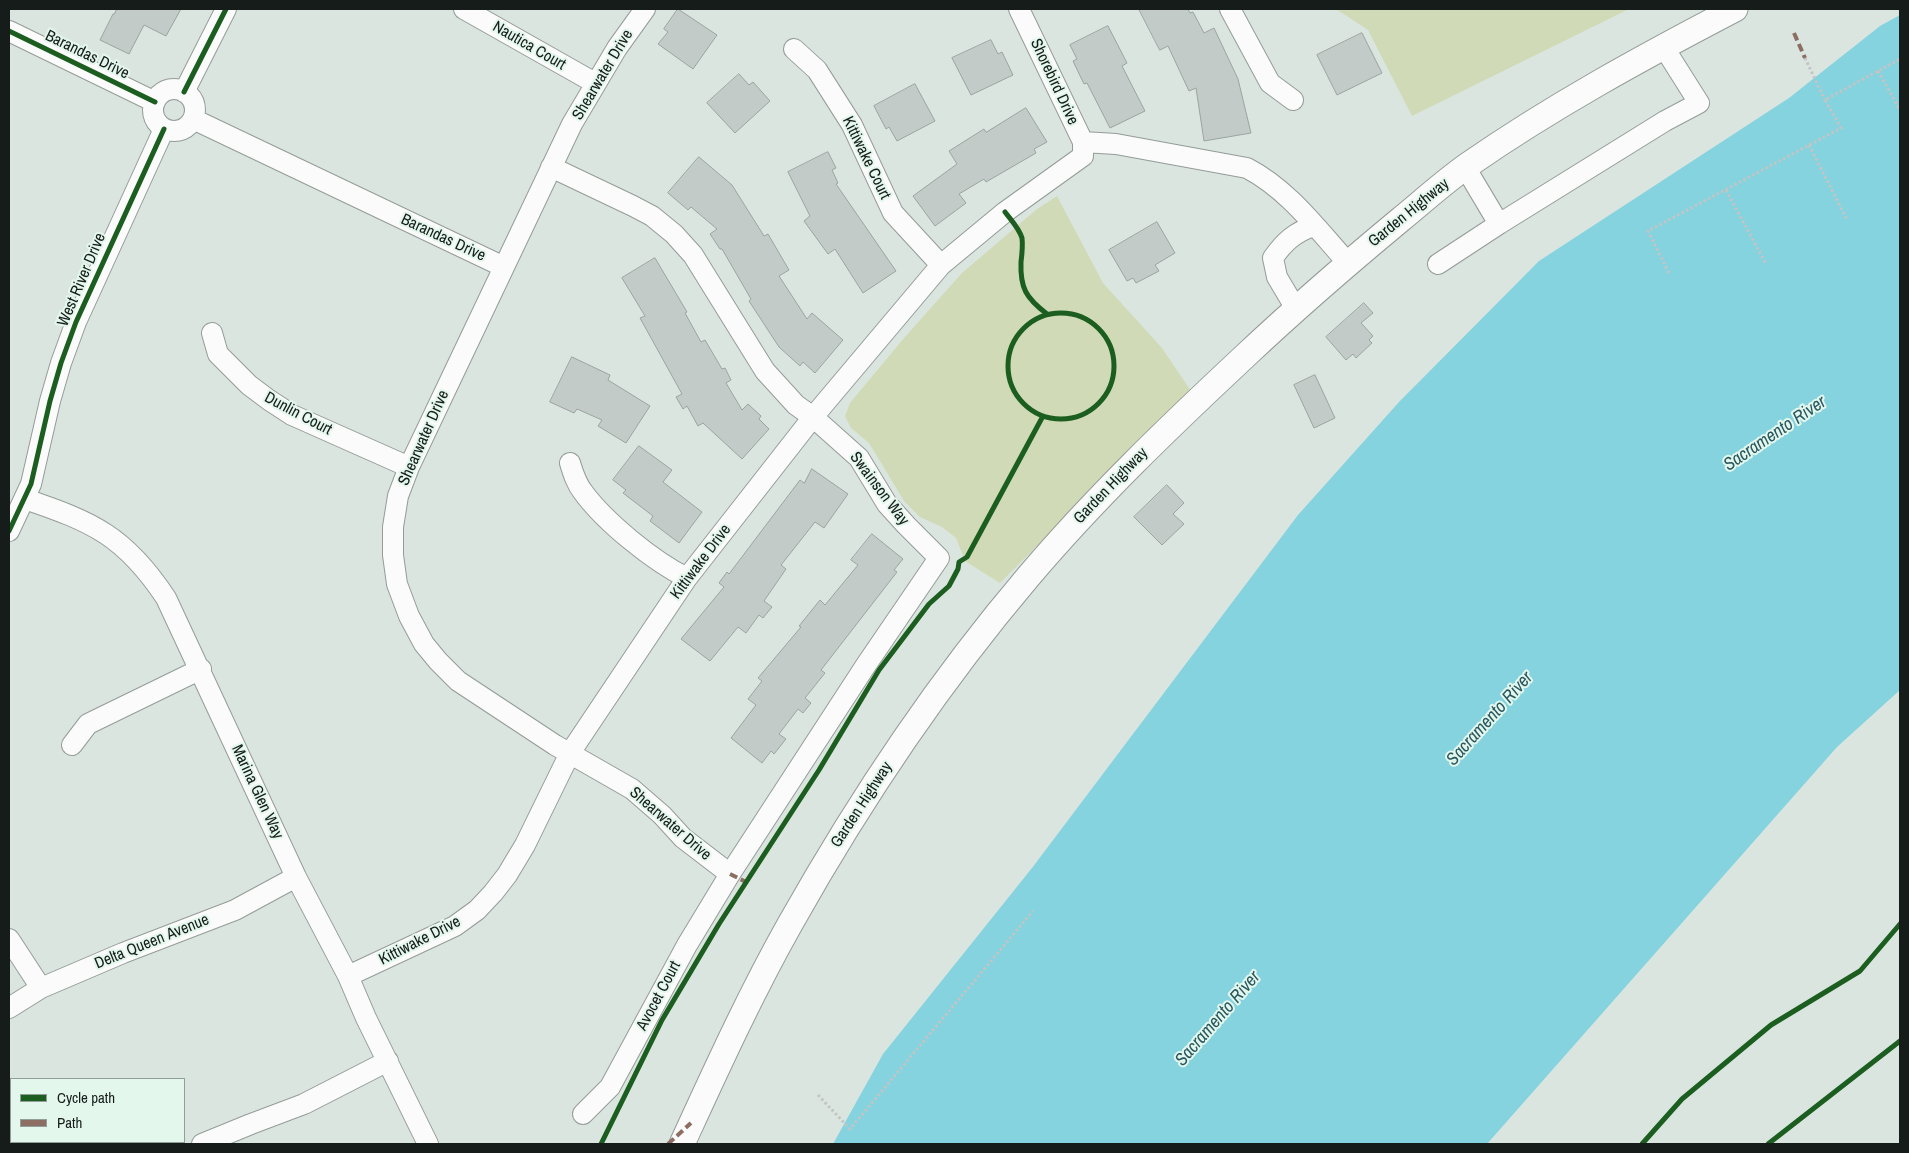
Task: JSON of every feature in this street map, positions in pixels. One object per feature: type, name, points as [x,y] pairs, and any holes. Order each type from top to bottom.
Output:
[{"type":"main road","name":"Garden Highway","points":[[682,1144],[750,999],[789,925],[826,861],[935,698],[1022,585],[1090,507],[1157,439],[1296,309],[1348,263],[1464,167],[1551,110],[1663,46],[1735,9]]},
{"type":"street","points":[[184,92],[226,9]]},
{"type":"street","name":"Nautica Court","points":[[464,9],[595,83]]},
{"type":"street","name":"Shearwater Drive","points":[[645,9],[616,48],[595,83],[551,167],[409,467],[398,496],[393,527],[393,556],[398,584],[406,608],[424,644],[458,681],[570,753],[632,789],[662,815],[683,838],[730,874]]},
{"type":"street","name":"Shorebird Drive","points":[[1019,9],[1083,149]]},
{"type":"street","points":[[1230,9],[1270,83],[1293,100]]},
{"type":"street","name":"Barandas Drive","points":[[9,31],[155,102]]},
{"type":"street","points":[[1438,264],[1665,121],[1699,103],[1663,46]]},
{"type":"street","name":"Kittiwake Court","points":[[794,49],[816,70],[852,125],[893,213],[941,265]]},
{"type":"street","points":[[173,89],[184,92],[195,106],[193,119],[186,128],[181,130],[169,131],[164,129],[159,125],[153,114],[155,102],[167,90],[173,89]]},
{"type":"street","name":"Barandas Drive","points":[[193,119],[504,266]]},
{"type":"street","name":"West River Drive","points":[[9,531],[31,484],[58,373],[76,322],[164,129]]},
{"type":"street","points":[[1083,149],[1116,144],[1247,168],[1261,175],[1294,202],[1348,263]]},
{"type":"street","name":"Kittiwake Drive","points":[[348,976],[455,926],[478,910],[507,875],[570,753],[687,578],[813,417],[941,265],[1083,149]]},
{"type":"street","name":"Swainson Way","points":[[551,167],[652,216],[674,234],[693,255],[765,371],[796,405],[813,417],[859,458],[887,504],[906,526],[939,558],[866,665],[730,874]]},
{"type":"street","points":[[1464,167],[1500,224]]},
{"type":"street","points":[[1296,309],[1277,277],[1273,258],[1284,242],[1314,226]]},
{"type":"street","name":"Dunlin Court","points":[[212,333],[218,354],[249,385],[269,400],[292,415],[409,467]]},
{"type":"street","points":[[570,463],[574,477],[582,491],[595,506],[623,532],[670,570],[687,578]]},
{"type":"street","name":"Marina Glen Way","points":[[25,498],[72,514],[92,525],[129,552],[150,574],[166,598],[296,877],[348,976],[428,1144]]},
{"type":"street","points":[[72,745],[88,724],[200,669]]},
{"type":"street","name":"Avocet Court","points":[[583,1114],[610,1087],[687,945],[730,874]]},
{"type":"street","name":"Delta Queen Avenue","points":[[9,1008],[41,988],[123,953],[235,910],[296,877]]},
{"type":"street","points":[[9,939],[41,988]]},
{"type":"street","points":[[202,1144],[304,1104],[388,1061]]},
{"type":"path","points":[[1669,273],[1648,231],[1842,128],[1825,100],[1805,58]]},
{"type":"path","points":[[1825,100],[1900,59]]},
{"type":"path","points":[[1878,71],[1900,110]]},
{"type":"path","points":[[1809,145],[1847,220]]},
{"type":"path","points":[[1726,190],[1766,264]]},
{"type":"path","points":[[818,1095],[850,1129],[1033,911]]},
{"type":"green space","points":[[1336,9],[1629,9],[1412,116],[1368,30]]},
{"type":"green space","points":[[1057,196],[1103,283],[1162,348],[1191,391],[1000,583],[965,561],[956,538],[942,527],[920,517],[904,501],[869,443],[851,428],[845,416],[850,403],[904,338],[962,273],[1037,209]]},
{"type":"water","name":"Sacramento River","points":[[1900,15],[1900,690],[1837,747],[1487,1144],[833,1144],[883,1054],[1032,868],[1298,515],[1399,402],[1539,261],[1789,98],[1880,26]]},
{"type":"building","points":[[117,9],[181,9],[166,36],[144,25],[129,54],[100,40]]},
{"type":"building","points":[[678,9],[717,35],[693,69],[658,44],[668,32],[664,29]]},
{"type":"building","points":[[1139,9],[1188,9],[1190,13],[1193,12],[1204,33],[1214,28],[1238,79],[1251,133],[1204,141],[1196,88],[1189,91],[1168,46],[1160,50]]},
{"type":"building","points":[[1108,26],[1127,63],[1122,66],[1145,111],[1110,128],[1087,83],[1084,84],[1073,61],[1077,59],[1070,45]]},
{"type":"building","points":[[1362,33],[1382,73],[1337,95],[1317,55]]},
{"type":"building","points":[[991,40],[998,54],[1002,52],[1013,75],[971,95],[952,58]]},
{"type":"building","points":[[739,74],[749,85],[753,82],[770,101],[735,133],[707,103]]},
{"type":"building","points":[[915,84],[935,121],[897,141],[889,127],[886,129],[874,106]]},
{"type":"building","points":[[1026,108],[1047,142],[1034,149],[1036,153],[986,182],[984,179],[959,194],[966,203],[935,226],[913,196],[957,164],[949,151],[984,129],[986,132]]},
{"type":"building","points":[[828,152],[836,168],[832,170],[838,183],[836,184],[896,271],[863,293],[835,249],[828,254],[804,221],[810,216],[788,172]]},
{"type":"building","points":[[699,157],[732,185],[764,236],[768,234],[789,270],[779,276],[807,319],[812,313],[843,340],[815,373],[803,362],[800,366],[779,347],[749,301],[751,299],[722,249],[720,249],[710,234],[717,229],[691,207],[688,210],[668,193]]},
{"type":"building","points":[[1157,222],[1175,253],[1155,265],[1159,271],[1136,283],[1133,278],[1127,281],[1109,250]]},
{"type":"building","points":[[655,258],[687,312],[685,313],[701,342],[705,340],[722,369],[725,368],[731,380],[726,383],[742,410],[748,404],[761,416],[759,419],[769,429],[742,459],[703,423],[698,426],[687,406],[683,409],[676,397],[682,394],[640,318],[645,316],[622,278]]},
{"type":"building","points":[[1364,303],[1373,313],[1361,323],[1373,336],[1369,340],[1372,343],[1356,358],[1353,354],[1346,360],[1326,337]]},
{"type":"building","points":[[572,357],[610,375],[608,380],[650,406],[626,443],[598,426],[602,420],[577,409],[574,413],[550,402]]},
{"type":"building","points":[[1315,375],[1335,418],[1314,428],[1294,385]]},
{"type":"building","points":[[639,446],[672,470],[663,482],[702,512],[679,543],[650,521],[653,516],[623,493],[626,490],[613,480]]},
{"type":"building","points":[[812,469],[848,494],[824,528],[815,522],[781,565],[786,569],[764,601],[772,607],[763,618],[759,615],[746,633],[738,627],[710,661],[681,639],[724,587],[719,583],[727,572],[729,574],[800,480],[804,483]]},
{"type":"building","points":[[1167,485],[1184,503],[1173,514],[1184,524],[1162,545],[1134,517]]},
{"type":"building","points":[[872,534],[903,559],[894,570],[897,572],[821,670],[825,673],[805,698],[811,703],[803,713],[798,709],[779,734],[786,739],[774,754],[771,751],[762,763],[731,738],[756,705],[748,699],[762,681],[758,678],[801,627],[799,626],[820,600],[825,605],[858,565],[851,560]]},
{"type":"marked path","points":[[1794,33],[1805,58]]},
{"type":"marked path","points":[[730,874],[746,882]]},
{"type":"marked path","points":[[668,1144],[691,1123]]},
{"type":"cycle path","points":[[184,92],[226,9]]},
{"type":"cycle path","points":[[9,31],[155,102]]},
{"type":"cycle path","points":[[9,531],[31,484],[50,401],[76,322],[164,129]]},
{"type":"cycle path","points":[[1005,212],[1017,227],[1022,238],[1021,271],[1023,286],[1034,303],[1047,314]]},
{"type":"cycle path","points":[[1061,313],[1081,317],[1099,328],[1110,346],[1114,366],[1110,386],[1099,404],[1081,415],[1061,419],[1041,415],[1023,404],[1012,386],[1008,366],[1012,346],[1023,328],[1041,317],[1061,313]]},
{"type":"cycle path","points":[[601,1144],[662,1020],[719,924],[819,770],[879,670],[929,604],[949,586],[958,569],[959,562],[967,557],[1043,416]]},
{"type":"cycle path","points":[[1642,1144],[1682,1099],[1771,1025],[1860,971],[1900,924]]},
{"type":"cycle path","points":[[1768,1144],[1900,1041]]}]
